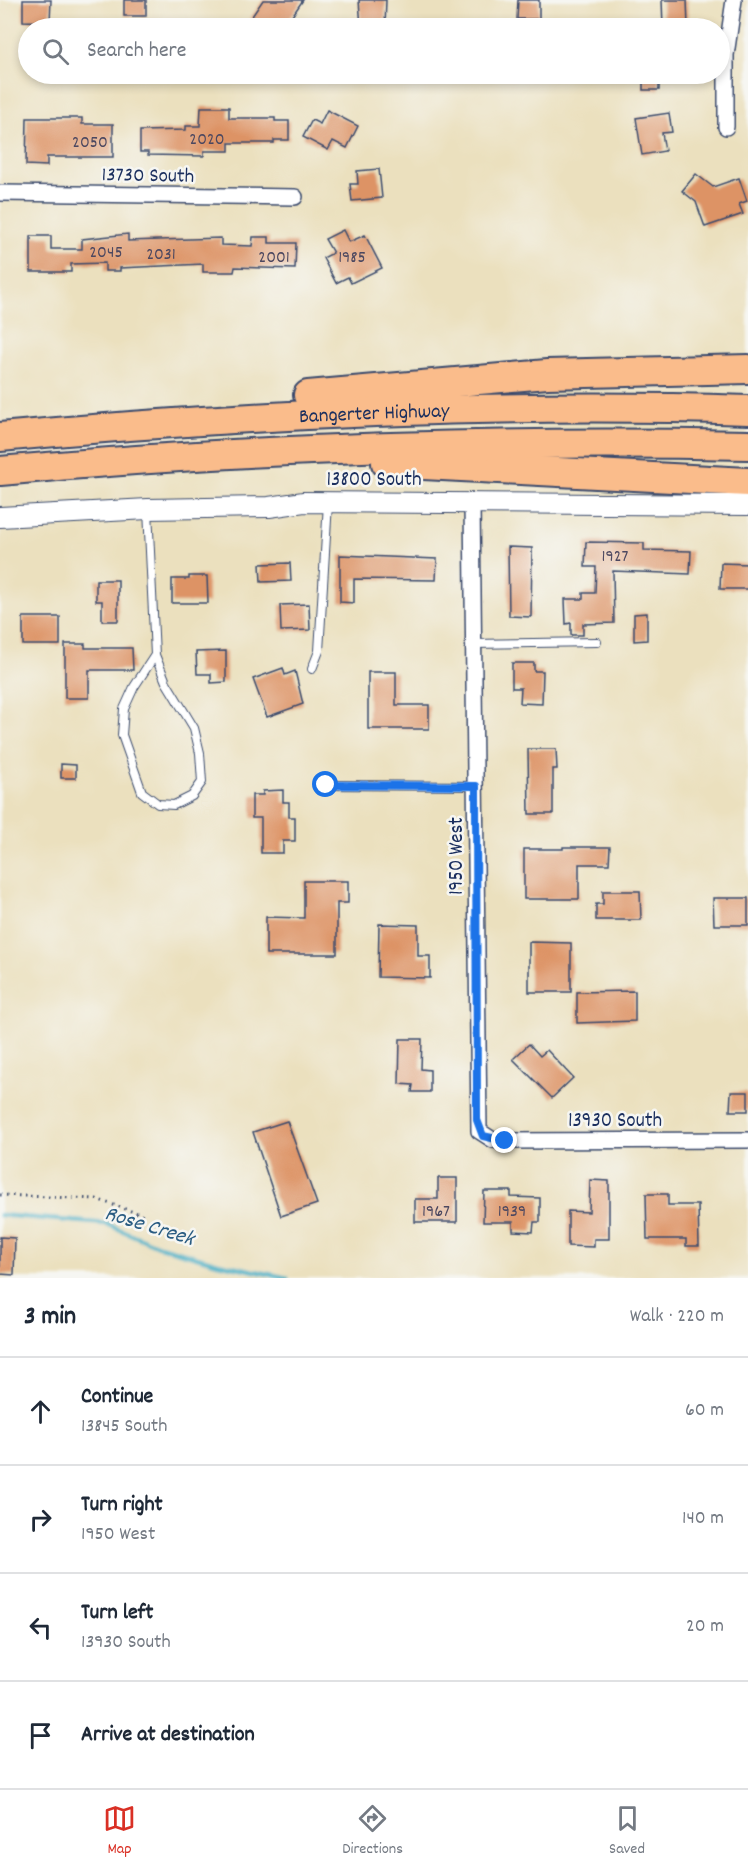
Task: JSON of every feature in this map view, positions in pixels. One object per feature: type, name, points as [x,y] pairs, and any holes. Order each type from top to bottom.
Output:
[{"type":"highway","points":[[84,430],[249,401],[485,379],[610,371],[748,369]]},
{"type":"highway","name":"Bangerter Highway","points":[[0,437],[280,415],[429,409],[748,410]]},
{"type":"highway","name":"Bangerter Highway","points":[[0,471],[165,458],[459,445],[748,445]]},
{"type":"highway","points":[[165,458],[313,460],[748,482]]},
{"type":"street","points":[[730,31],[735,0]]},
{"type":"street","points":[[726,84],[726,127]]},
{"type":"street","name":"13730 South","points":[[0,193],[295,197]]},
{"type":"street","name":"13800 South","points":[[0,517],[148,509],[269,507],[328,502],[748,505]]},
{"type":"street","name":"1950 West","points":[[472,503],[477,1120],[483,1136]]},
{"type":"street","name":"13930 South","points":[[483,1136],[505,1141],[748,1140]]},
{"type":"lane","points":[[312,669],[319,651],[328,502]]},
{"type":"lane","points":[[148,509],[155,655],[166,682],[194,729],[200,753],[201,782],[192,796],[174,805],[158,804],[142,792],[122,735],[124,709],[134,687],[155,655]]},
{"type":"lane","points":[[472,644],[597,642]]},
{"type":"lane","points":[[326,785],[476,786]]},
{"type":"path","points":[[0,1195],[96,1199],[144,1215]]},
{"type":"building","points":[[23,0],[51,0],[50,18],[23,18]]},
{"type":"building","points":[[124,0],[146,0],[146,16],[124,16]]},
{"type":"building","points":[[263,0],[303,0],[291,18],[251,18]]},
{"type":"building","points":[[359,0],[386,0],[385,18],[360,18]]},
{"type":"building","points":[[518,0],[539,0],[539,18],[517,18]]},
{"type":"building","points":[[662,0],[687,0],[688,18],[663,18]]},
{"type":"building","points":[[643,84],[659,84],[659,90],[643,90]]},
{"type":"building","points":[[201,107],[229,107],[229,118],[275,118],[275,121],[289,121],[289,140],[274,140],[274,143],[229,143],[229,151],[204,151],[204,156],[148,155],[148,152],[140,152],[140,131],[186,130],[186,126],[200,126]]},
{"type":"building","points":[[327,110],[358,126],[347,148],[333,141],[328,150],[303,137],[312,120],[320,124]]},
{"type":"building","points":[[669,113],[672,132],[662,133],[665,151],[642,155],[636,118]]},
{"type":"building","points":[[27,118],[82,118],[82,124],[113,124],[113,157],[47,157],[47,166],[26,165]]},
{"type":"building","points":[[379,169],[382,198],[352,201],[350,184],[358,184],[357,171]]},
{"type":"building","points":[[696,174],[713,187],[739,178],[747,201],[739,204],[743,214],[705,227],[696,202],[682,191]]},
{"type":"building","points":[[343,230],[349,242],[365,235],[382,268],[351,283],[348,277],[336,283],[323,258],[333,253],[325,239]]},
{"type":"building","points":[[128,234],[128,241],[221,238],[221,245],[252,246],[253,237],[269,237],[269,243],[296,243],[295,269],[235,267],[234,272],[203,272],[203,264],[120,268],[120,271],[105,271],[105,263],[71,264],[71,272],[31,272],[31,236],[51,236],[51,249],[82,249],[82,239]]},
{"type":"building","points":[[586,542],[644,543],[644,550],[691,551],[690,574],[613,571],[614,623],[583,624],[583,635],[571,635],[571,623],[566,624],[565,599],[583,599],[583,593],[595,593],[596,567],[585,567]]},
{"type":"building","points":[[508,547],[532,548],[531,617],[509,616]]},
{"type":"building","points":[[340,555],[437,559],[436,580],[354,579],[354,603],[340,602]]},
{"type":"building","points":[[290,563],[291,581],[261,582],[260,564]]},
{"type":"building","points":[[721,563],[748,564],[748,589],[720,589]]},
{"type":"building","points":[[189,576],[207,576],[208,603],[172,603],[172,579],[189,579]]},
{"type":"building","points":[[96,580],[118,580],[118,621],[102,621],[102,601],[96,601]]},
{"type":"building","points":[[309,604],[310,630],[281,631],[280,605]]},
{"type":"building","points":[[647,613],[647,640],[634,641],[634,614]]},
{"type":"building","points":[[23,617],[60,617],[60,645],[23,645]]},
{"type":"building","points":[[65,644],[85,644],[85,648],[132,648],[133,670],[89,670],[89,698],[65,698]]},
{"type":"building","points":[[226,651],[226,682],[211,683],[211,674],[197,674],[196,652]]},
{"type":"building","points":[[512,663],[534,663],[534,671],[543,671],[542,704],[520,703],[521,688],[512,688]]},
{"type":"building","points":[[283,668],[285,675],[295,671],[303,704],[267,717],[253,679]]},
{"type":"building","points":[[368,672],[396,672],[396,705],[429,705],[429,729],[368,729]]},
{"type":"building","points":[[528,749],[556,749],[557,769],[553,769],[553,814],[529,814]]},
{"type":"building","points":[[61,764],[76,765],[76,778],[61,778]]},
{"type":"building","points":[[283,790],[283,802],[289,802],[289,817],[295,817],[295,841],[283,841],[283,853],[261,853],[261,818],[252,818],[252,795],[263,795],[263,791]]},
{"type":"building","points":[[563,847],[610,847],[609,864],[579,864],[579,899],[524,899],[524,849],[563,849]]},
{"type":"building","points":[[304,881],[348,881],[348,903],[337,903],[337,954],[266,954],[266,917],[304,918]]},
{"type":"building","points":[[603,891],[640,891],[641,920],[596,920],[596,904],[603,904]]},
{"type":"building","points":[[713,898],[748,898],[748,925],[714,925]]},
{"type":"building","points":[[379,924],[418,925],[418,956],[430,956],[430,978],[378,977]]},
{"type":"building","points":[[529,942],[571,943],[571,992],[529,992]]},
{"type":"building","points":[[635,991],[635,1021],[577,1023],[577,992]]},
{"type":"building","points":[[400,1039],[422,1039],[421,1069],[430,1070],[430,1092],[412,1092],[413,1085],[399,1084]]},
{"type":"building","points":[[529,1044],[540,1056],[547,1050],[573,1078],[552,1098],[513,1059]]},
{"type":"building","points":[[731,1092],[748,1092],[748,1111],[730,1111]]},
{"type":"building","points":[[287,1121],[317,1204],[281,1216],[253,1132]]},
{"type":"building","points":[[438,1178],[457,1178],[457,1222],[415,1222],[415,1199],[438,1199]]},
{"type":"building","points":[[590,1180],[609,1181],[609,1239],[594,1239],[594,1247],[568,1246],[568,1211],[589,1212]]},
{"type":"building","points":[[484,1191],[511,1191],[511,1197],[540,1198],[540,1222],[534,1222],[533,1232],[513,1231],[513,1222],[483,1222]]},
{"type":"building","points":[[646,1194],[668,1194],[668,1205],[698,1205],[699,1246],[686,1246],[686,1239],[647,1239]]},
{"type":"building","points":[[0,1237],[15,1238],[14,1275],[0,1274]]},
{"type":"waterway","name":"Rose Creek","points":[[0,1215],[107,1224],[156,1245],[218,1263],[287,1278]]},
{"type":"route","points":[[326,785],[476,786],[477,1120],[479,1131],[483,1136],[505,1141]]}]
